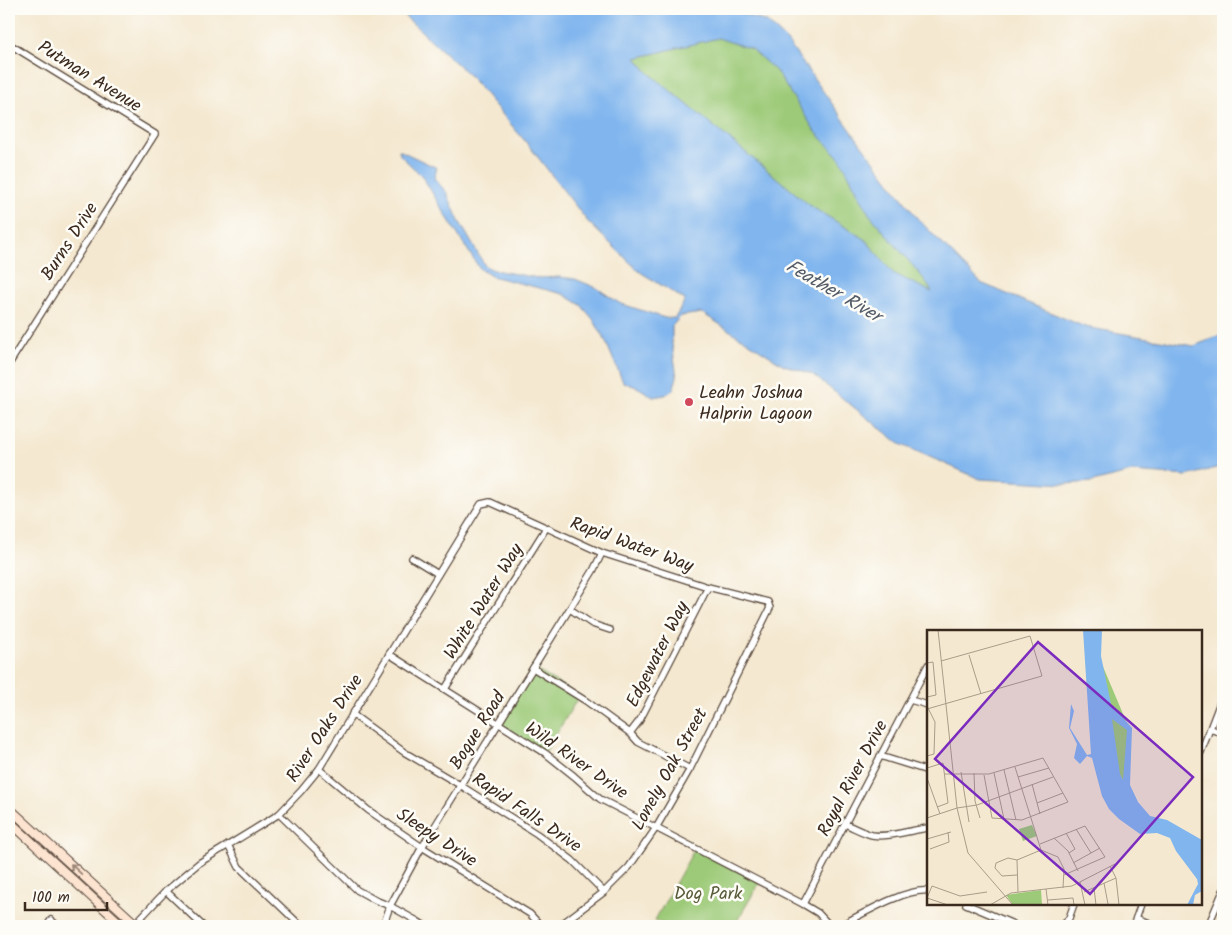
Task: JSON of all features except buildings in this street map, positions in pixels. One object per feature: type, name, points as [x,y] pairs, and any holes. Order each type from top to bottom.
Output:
[{"type":"main road","points":[[9,808],[135,925]]},
{"type":"main road","points":[[9,821],[123,926]]},
{"type":"street","name":"Putman Avenue","points":[[9,44],[155,134]]},
{"type":"street","name":"Burns Drive","points":[[9,364],[155,134]]},
{"type":"street","name":"Rapid Water Way","points":[[490,502],[602,553],[708,587],[768,602]]},
{"type":"street","name":"River Oaks Drive","points":[[135,925],[166,891],[199,863],[279,814],[301,791],[319,769],[481,504],[490,502]]},
{"type":"street","name":"White Water Way","points":[[445,689],[546,528]]},
{"type":"street","name":"Bogue Road","points":[[383,926],[390,906],[422,847],[570,609],[602,553]]},
{"type":"street","points":[[412,558],[438,574]]},
{"type":"street","name":"Edgewater Way","points":[[630,734],[640,720],[708,587]]},
{"type":"street","name":"Lonely Oak Street","points":[[559,926],[604,892],[629,866],[656,828],[690,769],[770,608],[768,602]]},
{"type":"street","points":[[570,609],[592,624],[610,630]]},
{"type":"street","name":"Wild River Drive","points":[[389,654],[545,753],[600,798],[803,904],[818,913],[830,926]]},
{"type":"street","name":"Royal River Drive","points":[[803,904],[927,667]]},
{"type":"street","points":[[533,668],[586,701],[638,742],[690,769]]},
{"type":"street","points":[[910,700],[927,705]]},
{"type":"street","points":[[1202,749],[1221,700]]},
{"type":"street","name":"Rapid Falls Drive","points":[[352,714],[404,752],[537,834],[572,860],[604,892]]},
{"type":"street","points":[[1210,729],[1223,733]]},
{"type":"street","points":[[880,756],[927,771]]},
{"type":"street","name":"Sleepy Drive","points":[[319,769],[368,810],[422,847],[530,914],[541,926]]},
{"type":"street","points":[[279,814],[357,890],[425,926]]},
{"type":"street","points":[[845,824],[872,835],[892,835],[927,828]]},
{"type":"street","points":[[228,845],[239,868],[301,926]]},
{"type":"street","points":[[166,891],[203,926]]},
{"type":"street","points":[[839,926],[903,894],[927,891]]},
{"type":"street","points":[[1208,926],[1223,893]]},
{"type":"street","points":[[968,905],[1015,926]]},
{"type":"street","points":[[1063,926],[1069,918],[1074,905]]},
{"type":"street","points":[[1133,926],[1142,905]]},
{"type":"street","points":[[1136,918],[1156,926]]},
{"type":"street","points":[[47,926],[51,920],[58,926]]},
{"type":"green space","points":[[582,9],[703,9],[751,33],[954,302],[869,272],[735,156]]},
{"type":"green space","points":[[533,668],[579,696],[545,753],[499,723]]},
{"type":"green space","name":"Dog Park","points":[[695,848],[760,882],[734,926],[667,926],[655,920]]},
{"type":"water","name":"Feather River","points":[[397,9],[620,9],[637,14],[685,9],[728,9],[767,22],[787,41],[918,219],[981,283],[1085,327],[1194,346],[1223,334],[1223,466],[1187,476],[1132,472],[1093,482],[1065,484],[980,479],[900,444],[812,374],[784,365],[702,313],[681,316],[672,326],[672,344],[677,377],[673,390],[665,395],[653,397],[639,388],[623,382],[605,340],[593,319],[581,305],[563,294],[491,276],[480,269],[422,176],[400,155],[399,150],[437,168],[434,178],[447,193],[458,219],[485,266],[494,270],[538,278],[560,277],[575,279],[597,288],[619,303],[665,318],[675,318],[685,300],[640,272],[588,222],[530,147],[469,75]],"holes":[[[718,38],[751,49],[776,71],[815,131],[841,160],[869,214],[924,279],[932,292],[893,273],[865,239],[812,207],[649,73],[636,58]]]},
{"type":"place","name":"Leahn Joshua Halprin Lagoon","points":[[689,402]]}]
